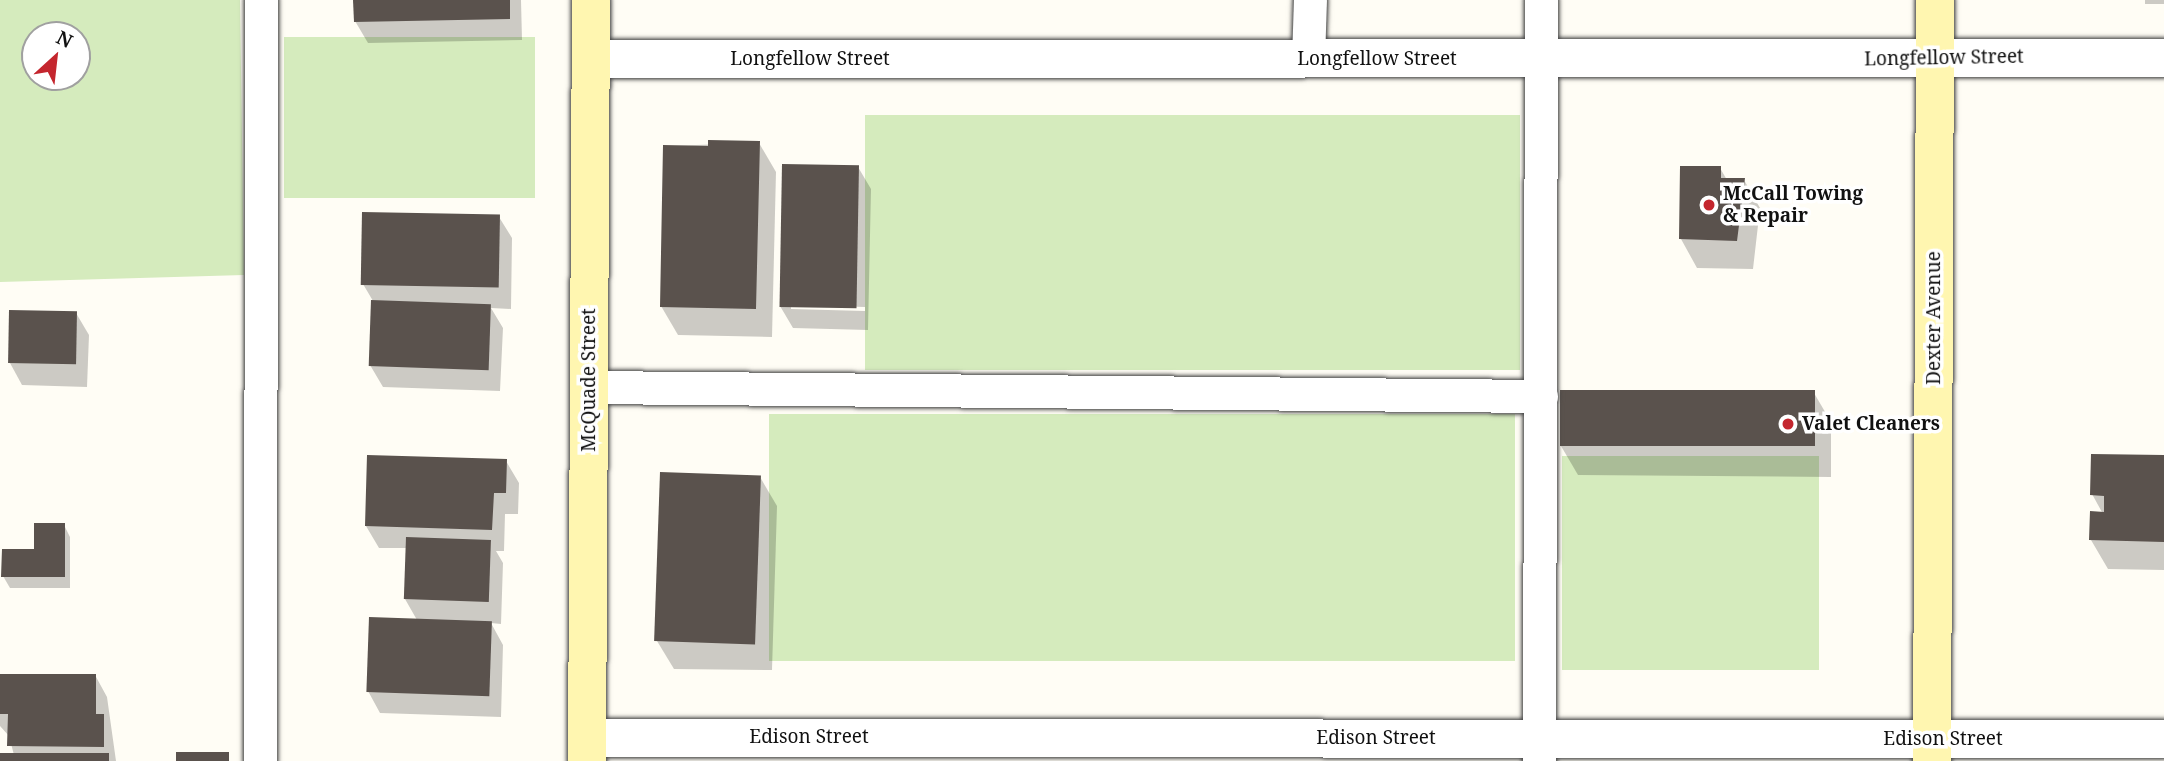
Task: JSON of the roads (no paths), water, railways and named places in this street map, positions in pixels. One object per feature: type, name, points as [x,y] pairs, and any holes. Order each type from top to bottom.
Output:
[{"type":"street","name":"McQuade Street","points":[[587,749],[591,0]]},
{"type":"street","name":"Dexter Avenue","points":[[1932,750],[1935,0]]},
{"type":"street","name":"Longfellow Street","points":[[591,59],[2164,58]]},
{"type":"street","name":"Edison Street","points":[[587,749],[1932,750],[2164,739]]},
{"type":"lane","points":[[260,761],[261,0]]},
{"type":"lane","points":[[1308,59],[1310,0]]},
{"type":"lane","points":[[1539,749],[1541,0]]},
{"type":"lane","points":[[589,387],[1541,396]]},
{"type":"place","name":"McCall Towing & Repair","points":[[1709,205]]},
{"type":"place","name":"Valet Cleaners","points":[[1788,424]]}]
